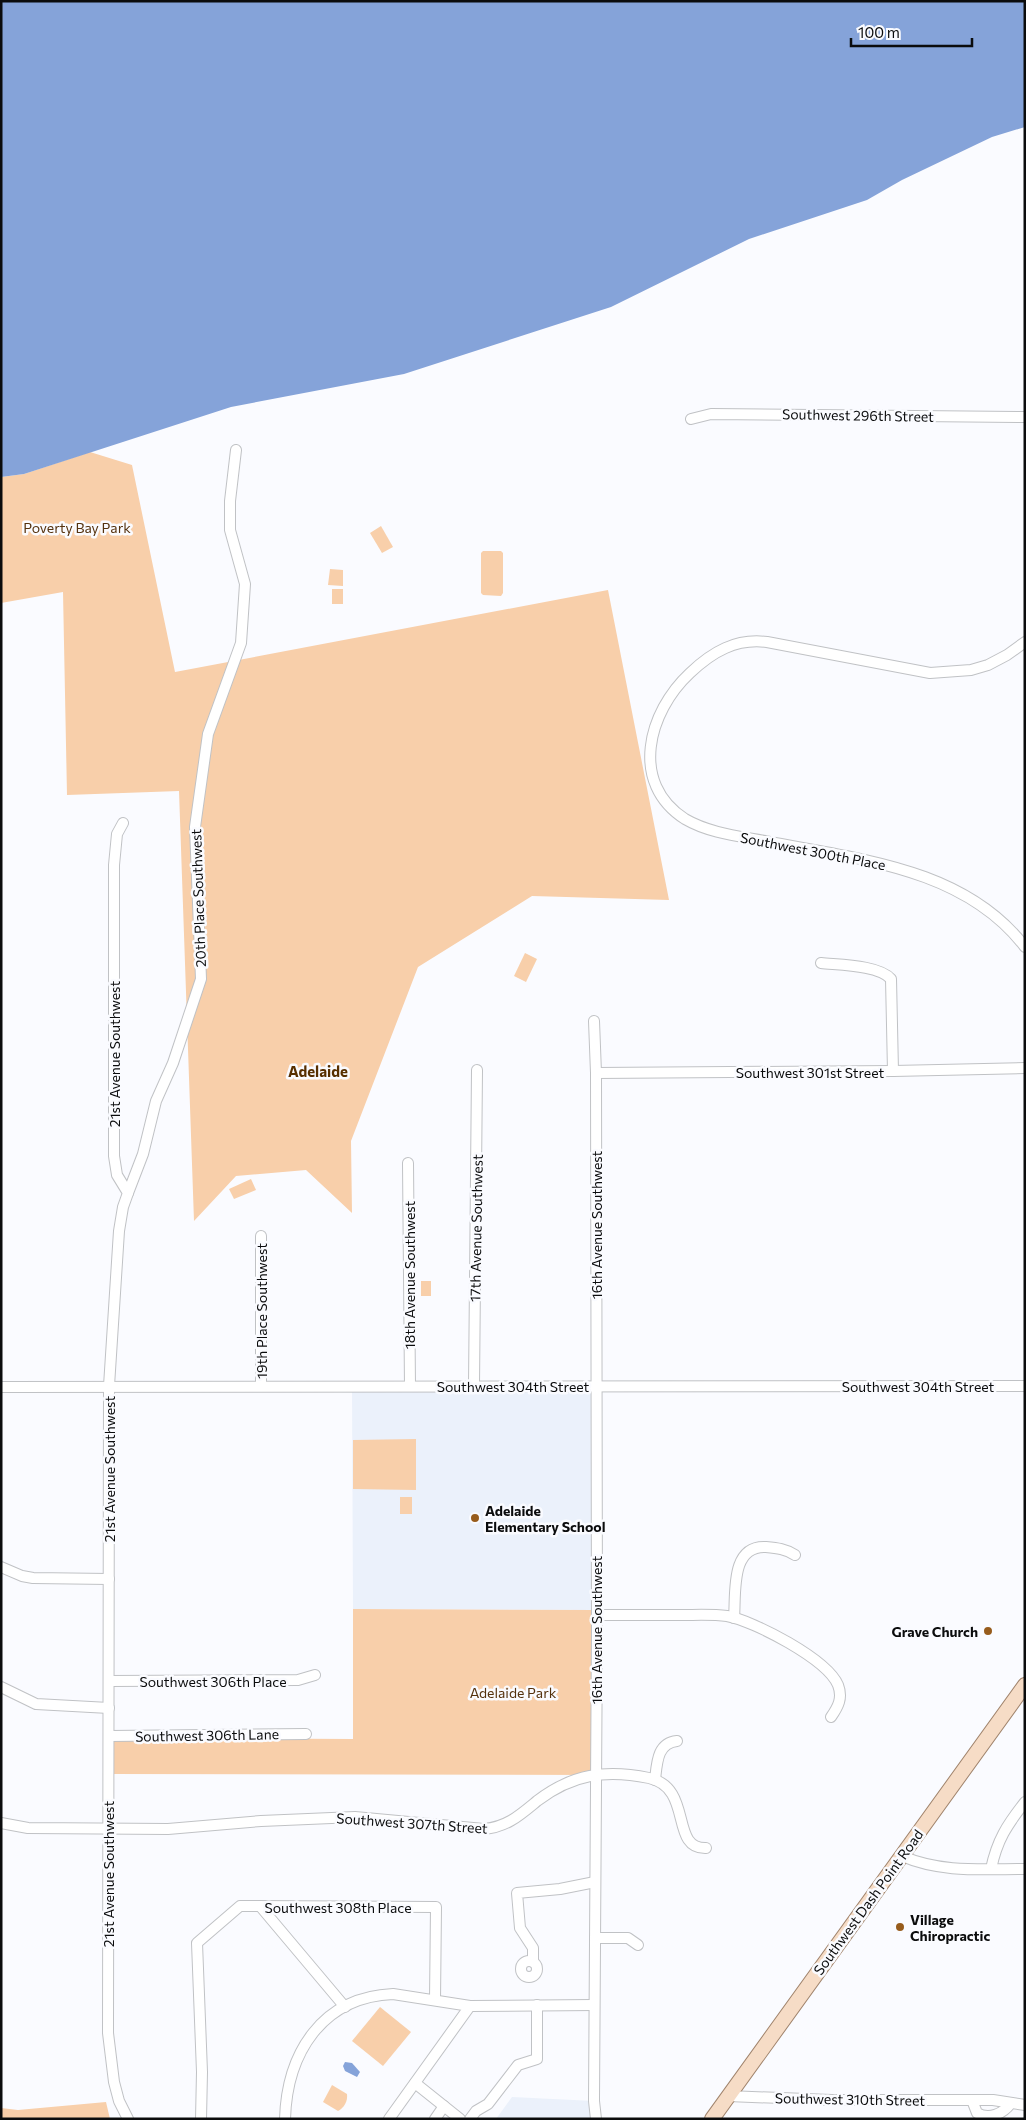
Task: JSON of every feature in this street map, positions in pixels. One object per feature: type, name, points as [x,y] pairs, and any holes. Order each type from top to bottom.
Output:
[{"type":"main road","name":"Southwest Dash Point Road","points":[[712,2119],[1025,1685]]},
{"type":"street","name":"Southwest 296th Street","points":[[692,419],[711,414],[1025,416]]},
{"type":"street","name":"20th Place Southwest","points":[[128,1193],[143,1154],[154,1107],[172,1063],[201,979],[196,827],[208,734],[241,643],[245,584],[230,530],[230,501],[236,450]]},
{"type":"street","name":"Southwest 300th Place","points":[[1025,642],[1007,655],[988,665],[971,670],[930,673],[780,644],[744,641],[715,652],[689,674],[664,705],[654,726],[650,765],[652,780],[665,801],[672,810],[686,820],[710,830],[846,855],[935,880],[976,902],[992,913],[1025,947]]},
{"type":"street","name":"21st Avenue Southwest","points":[[123,823],[117,834],[114,865],[114,1156],[117,1175],[128,1193],[123,1207],[119,1231],[109,1386],[109,1736],[107,1828],[109,2050],[119,2101],[128,2119]]},
{"type":"street","points":[[821,963],[876,970],[886,973],[891,978],[893,1071]]},
{"type":"street","name":"16th Avenue Southwest","points":[[594,1021],[596,1073],[597,1615],[594,2101],[596,2119]]},
{"type":"street","name":"Southwest 301st Street","points":[[596,1073],[1025,1068]]},
{"type":"street","name":"17th Avenue Southwest","points":[[474,1386],[477,1070]]},
{"type":"street","name":"18th Avenue Southwest","points":[[408,1164],[410,1386]]},
{"type":"street","name":"19th Place Southwest","points":[[261,1236],[261,1386]]},
{"type":"street","name":"Southwest 304th Street","points":[[1,1386],[1025,1386]]},
{"type":"street","points":[[734,1618],[737,1577],[741,1558],[748,1550],[763,1547],[784,1549],[795,1555]]},
{"type":"street","points":[[1,1567],[22,1576],[33,1578],[109,1579]]},
{"type":"street","points":[[597,1615],[713,1615],[734,1618],[764,1629],[804,1652],[827,1671],[837,1683],[840,1692],[838,1707],[831,1717]]},
{"type":"street","name":"Southwest 306th Place","points":[[109,1681],[298,1680],[316,1675]]},
{"type":"street","points":[[1,1687],[36,1704],[109,1708]]},
{"type":"street","name":"Southwest 306th Lane","points":[[109,1736],[306,1734]]},
{"type":"street","points":[[678,1741],[664,1746],[658,1758],[655,1780],[668,1789],[676,1800],[687,1840],[695,1846],[706,1848]]},
{"type":"street","name":"Southwest 307th Street","points":[[1,1823],[28,1828],[192,1828],[261,1820],[355,1817],[490,1829],[511,1822],[539,1800],[567,1782],[578,1778],[596,1775],[625,1775],[655,1780]]},
{"type":"street","points":[[991,1869],[995,1849],[1004,1830],[1025,1802]]},
{"type":"street","points":[[902,1856],[916,1862],[968,1870],[1025,1869]]},
{"type":"street","points":[[533,1962],[533,1948],[520,1928],[517,1893],[560,1890],[595,1882]]},
{"type":"street","name":"Southwest 308th Place","points":[[201,2119],[202,2072],[197,1943],[240,1906],[436,1908],[435,2000]]},
{"type":"street","points":[[260,1906],[344,2007]]},
{"type":"street","points":[[595,1938],[628,1938],[638,1945]]},
{"type":"street","points":[[285,2119],[286,2099],[304,2044],[325,2019],[359,2000],[381,1995],[404,1995],[470,2006],[594,2005]]},
{"type":"street","points":[[389,2119],[470,2006]]},
{"type":"street","points":[[470,2119],[476,2111],[488,2104],[518,2065],[537,2059],[537,2006]]},
{"type":"street","points":[[415,2083],[460,2119]]},
{"type":"street","name":"Southwest 310th Street","points":[[728,2096],[832,2100],[993,2100],[1025,2105]]},
{"type":"street","points":[[972,2100],[977,2113],[990,2116],[1002,2112],[1011,2104]]},
{"type":"street","points":[[435,2119],[444,2106]]},
{"type":"shaded area","name":"Adelaide Elementary School","points":[[352,1386],[597,1386],[596,1610],[353,1609]]},
{"type":"shaded area","points":[[512,2097],[594,2101],[596,2119],[496,2119]]},
{"type":"green space","name":"Poverty Bay Park","points":[[90,452],[132,465],[175,672],[608,590],[669,900],[532,896],[418,967],[351,1141],[352,1213],[306,1170],[236,1176],[194,1221],[179,791],[67,795],[63,592],[1,603],[1,477],[24,474]]},
{"type":"green space","points":[[381,526],[393,547],[382,553],[370,533]]},
{"type":"green space","points":[[483,551],[501,551],[503,553],[503,593],[501,596],[483,595],[481,593],[481,553]]},
{"type":"green space","points":[[330,569],[343,570],[343,586],[328,585]]},
{"type":"green space","points":[[332,589],[343,589],[343,604],[332,604]]},
{"type":"green space","points":[[525,953],[537,959],[526,982],[514,976]]},
{"type":"green space","points":[[251,1179],[256,1190],[234,1199],[229,1189]]},
{"type":"green space","points":[[421,1281],[431,1281],[431,1296],[421,1296]]},
{"type":"green space","points":[[416,1439],[416,1490],[353,1489],[353,1440]]},
{"type":"green space","points":[[400,1497],[412,1497],[412,1514],[400,1514]]},
{"type":"green space","name":"Adelaide Park","points":[[353,1609],[596,1610],[596,1775],[109,1774],[109,1738],[353,1739]]},
{"type":"green space","points":[[380,2007],[411,2032],[383,2066],[352,2041]]},
{"type":"green space","points":[[332,2085],[347,2094],[345,2104],[338,2111],[323,2102]]},
{"type":"green space","points":[[106,2102],[110,2119],[1,2119],[1,2108],[18,2110]]},
{"type":"water","points":[[1,1],[1025,1],[1025,127],[992,137],[902,180],[867,200],[749,239],[611,307],[404,374],[231,407],[24,474],[1,477]]},
{"type":"water","points":[[345,2062],[352,2063],[360,2072],[357,2077],[345,2071],[343,2066]]},
{"type":"place","name":"Adelaide Elementary School","points":[[475,1518]]},
{"type":"place","name":"Grave Church","points":[[988,1631]]},
{"type":"place","name":"Village Chiropractic","points":[[900,1927]]},
{"type":"district","name":"Adelaide","points":[[318,1071]]}]
